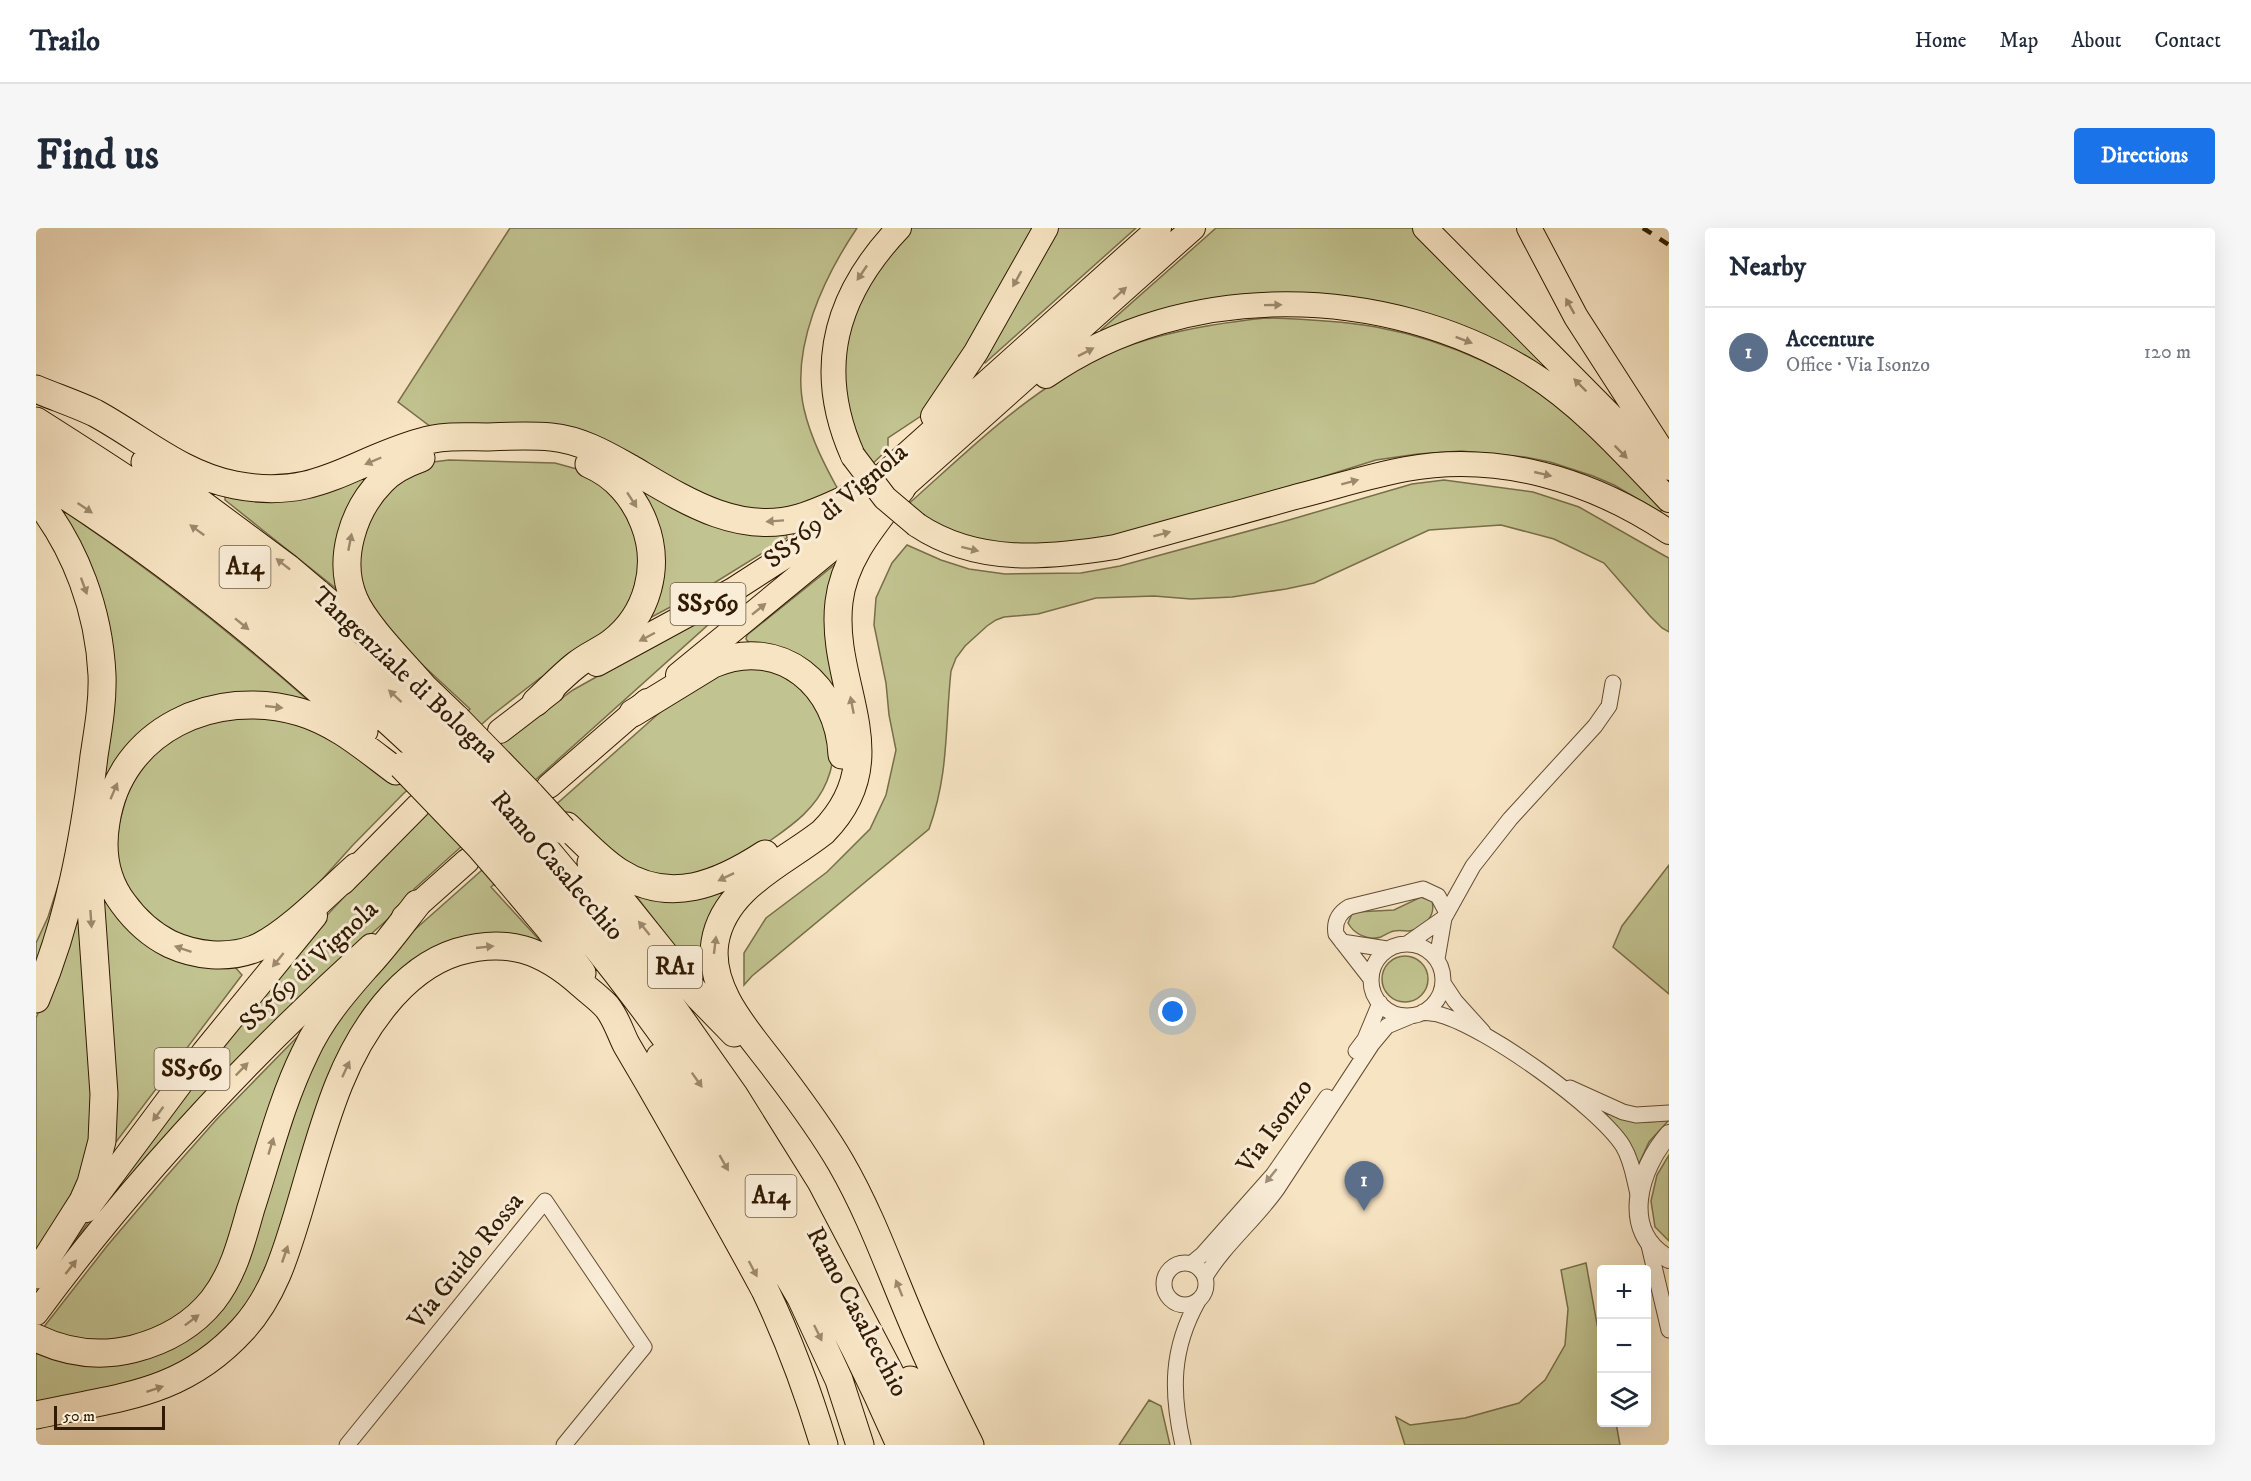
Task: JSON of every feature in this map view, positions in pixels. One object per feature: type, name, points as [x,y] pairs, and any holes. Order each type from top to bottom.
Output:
[{"type":"highway","points":[[899,228],[871,259],[857,280],[841,319],[836,339],[834,371],[836,409],[853,456],[879,493],[917,525],[946,541],[985,552],[1031,556],[1085,552],[1115,547],[1377,475],[1432,465],[1458,464],[1517,469],[1576,484],[1607,496],[1669,532]]},
{"type":"highway","points":[[909,451],[976,352],[1046,228]]},
{"type":"highway","points":[[909,451],[1159,228]]},
{"type":"highway","points":[[967,431],[1193,228]]},
{"type":"highway","points":[[1425,228],[1611,416],[1669,468]]},
{"type":"highway","points":[[1529,228],[1575,317],[1669,461]]},
{"type":"highway","points":[[967,431],[1064,363],[1089,349],[1146,327],[1209,311],[1272,304],[1338,308],[1402,319],[1437,330],[1468,341],[1528,371],[1573,404],[1669,500]]},
{"type":"highway","points":[[36,390],[94,413],[146,446],[198,473],[232,485],[250,488],[291,489],[310,485],[423,441],[449,437],[530,436],[568,440],[596,448],[691,503],[744,521],[777,522],[796,519],[869,488]]},
{"type":"highway","name":"Tangenziale di Bologna","points":[[36,390],[121,445],[269,553],[347,617],[422,685],[423,749],[445,810],[540,848],[698,996],[796,1096]]},
{"type":"highway","name":"Ramo Casalecchio","points":[[36,421],[132,483],[219,546],[370,673],[423,749]]},
{"type":"highway","name":"SS569 di Vignola","points":[[540,790],[824,556],[967,431]]},
{"type":"highway","name":"Ramo Casalecchio","points":[[36,450],[82,479],[210,569],[309,650],[540,848],[610,926],[682,1020],[734,1095],[796,1196],[900,1392],[923,1445]]},
{"type":"highway","name":"SS569 di Vignola","points":[[500,731],[536,702],[591,667],[733,590],[767,569],[822,529],[909,451]]},
{"type":"highway","points":[[422,685],[370,623],[354,599],[348,574],[348,556],[353,528],[365,503],[383,479],[395,470],[408,462],[432,455],[498,452],[569,457],[596,467],[627,492],[641,515],[650,541],[650,579],[644,602],[623,633],[610,644],[577,664],[536,702]]},
{"type":"highway","name":"Tangenziale di Bologna","points":[[36,477],[116,529],[211,600],[304,677],[423,749],[540,790],[540,848],[548,927],[607,1007]]},
{"type":"highway","points":[[796,1096],[727,1001],[714,968],[715,945],[721,922],[736,898],[762,875],[823,832],[834,821],[849,796],[857,769],[859,744],[840,642],[839,601],[844,581],[857,551],[902,488]]},
{"type":"highway","points":[[36,498],[65,540],[91,607],[102,677],[89,798],[75,883],[55,953],[36,999]]},
{"type":"highway","points":[[540,848],[604,860],[630,878],[655,886],[671,888],[700,886],[731,875],[815,818],[825,806],[836,783],[841,762],[841,741],[839,728],[829,702],[813,681],[780,661],[756,655],[724,659],[712,664],[633,713]]},
{"type":"highway","points":[[356,867],[270,941],[241,953],[219,955],[195,953],[152,934],[130,913],[121,900],[107,871],[104,854],[107,813],[119,780],[141,749],[169,726],[214,708],[257,706],[291,710],[315,717],[346,732],[423,749]]},
{"type":"highway","points":[[36,1276],[83,1201],[91,1183],[102,1141],[102,1063],[88,882],[89,798]]},
{"type":"highway","name":"SS569 di Vignola","points":[[36,1276],[204,1052],[286,949],[356,867],[418,806]]},
{"type":"highway","name":"Ramo Casalecchio","points":[[540,848],[612,966],[674,1047],[707,1095],[786,1221],[846,1331],[900,1445]]},
{"type":"highway","name":"SS569 di Vignola","points":[[36,1313],[117,1209],[222,1090],[279,1032],[466,861]]},
{"type":"highway","points":[[47,1342],[98,1354],[144,1346],[165,1338],[184,1326],[212,1301],[231,1271],[285,1102],[306,1050],[333,1005],[417,904]]},
{"type":"highway","points":[[36,1415],[128,1397],[165,1386],[208,1362],[248,1324],[265,1302],[278,1273],[325,1123],[345,1069],[383,1008],[401,988],[434,962],[450,954],[477,947],[520,948],[549,959],[562,967],[607,1007]]},
{"type":"highway","points":[[612,966],[661,1058],[801,1298],[839,1380],[860,1445]]},
{"type":"highway","name":"RA1","points":[[607,1007],[726,1217],[784,1330],[811,1401]]},
{"type":"highway","name":"RA1","points":[[796,1096],[835,1153],[874,1229],[921,1342]]},
{"type":"highway","points":[[796,1196],[867,1298],[912,1384],[952,1445]]},
{"type":"highway","points":[[921,1342],[970,1445]]},
{"type":"highway","points":[[921,1342],[975,1425],[991,1445]]},
{"type":"highway","points":[[811,1401],[814,1445]]},
{"type":"highway","points":[[811,1401],[824,1445]]},
{"type":"street","points":[[1437,959],[1446,916],[1473,866],[1488,846],[1595,726],[1609,706],[1613,683]]},
{"type":"street","points":[[1446,916],[1435,894],[1424,889],[1349,907],[1344,910],[1335,928],[1340,940],[1371,979],[1375,996],[1392,1013],[1442,1015],[1486,1036],[1553,1081],[1612,1131],[1624,1148],[1631,1165],[1638,1194],[1640,1216],[1669,1330]]},
{"type":"street","points":[[1340,940],[1387,949],[1407,944],[1446,916]]},
{"type":"street","points":[[1407,944],[1425,948],[1437,959],[1443,977],[1437,1000],[1417,1014]]},
{"type":"street","points":[[1371,979],[1376,962],[1387,949]]},
{"type":"street","points":[[1443,983],[1455,1001],[1486,1036]]},
{"type":"street","name":"Via Isonzo","points":[[1191,1264],[1203,1254],[1273,1175],[1365,1038],[1380,1003]]},
{"type":"street","name":"Via Isonzo","points":[[1205,1277],[1212,1265],[1278,1189],[1372,1044],[1387,1026],[1417,1014]]},
{"type":"street","points":[[1553,1081],[1623,1112],[1636,1115],[1669,1113]]},
{"type":"street","points":[[1638,1194],[1650,1162],[1669,1134]]},
{"type":"street","name":"Via Guido Rossa","points":[[347,1445],[544,1202],[644,1347],[564,1445]]},
{"type":"street","points":[[1648,1241],[1655,1250],[1669,1259]]},
{"type":"street","points":[[1179,1343],[1189,1318],[1205,1290],[1205,1277],[1191,1264],[1179,1264],[1169,1270],[1165,1276],[1166,1295],[1173,1302],[1186,1306],[1198,1301]]},
{"type":"street","points":[[1173,1302],[1179,1343],[1174,1394],[1183,1445]]},
{"type":"green space","points":[[510,228],[857,228],[822,291],[806,338],[802,362],[801,386],[810,431],[840,493],[783,513],[725,510],[594,437],[435,430],[398,402]]},
{"type":"green space","points":[[907,228],[1035,228],[938,394],[921,416],[888,438],[888,449],[868,468],[858,453],[839,358],[863,278]]},
{"type":"green space","points":[[1054,228],[1136,228],[985,363],[981,358]]},
{"type":"green space","points":[[1216,228],[1412,228],[1556,372],[1552,375],[1380,304],[1103,333],[1101,330]]},
{"type":"green space","points":[[1266,318],[1376,327],[1430,340],[1482,361],[1532,388],[1577,421],[1664,508],[1660,512],[1614,485],[1550,462],[1525,457],[1461,451],[1376,460],[1146,532],[1102,543],[980,545],[905,507],[1021,406],[1086,364],[1135,343],[1161,336],[1214,325]]},
{"type":"green space","points":[[449,460],[555,463],[584,471],[620,499],[643,557],[625,619],[540,678],[491,716],[403,794],[352,846],[291,914],[251,941],[201,945],[146,918],[110,857],[135,765],[203,716],[309,720],[392,781],[470,709],[373,619],[354,562],[376,497],[433,462]]},
{"type":"green space","points":[[605,462],[786,532],[787,538],[706,588],[648,619],[657,589]]},
{"type":"green space","points":[[384,465],[338,590],[225,500],[225,495]]},
{"type":"green space","points":[[1444,480],[1533,492],[1579,507],[1669,558],[1669,632],[1650,616],[1604,563],[1554,539],[1501,525],[1429,530],[1314,583],[1286,589],[1232,597],[1191,599],[1154,596],[1096,598],[1038,614],[1004,617],[996,620],[965,646],[956,658],[951,671],[943,770],[929,829],[744,985],[744,953],[766,918],[827,872],[870,829],[886,795],[896,750],[874,625],[876,598],[892,563],[907,545],[969,569],[1005,574],[1081,573],[1120,566],[1412,484]]},
{"type":"green space","points":[[64,513],[161,580],[252,652],[310,702],[213,700],[99,807],[108,705],[61,517]]},
{"type":"green space","points":[[838,562],[850,730],[746,639],[747,635]]},
{"type":"green space","points":[[716,610],[719,615],[414,889],[413,897],[345,957],[36,1294],[103,1202],[290,958],[423,813],[505,740],[573,690]]},
{"type":"green space","points":[[741,663],[764,666],[784,673],[802,684],[817,699],[827,717],[833,737],[833,758],[822,791],[804,815],[755,851],[722,870],[688,880],[670,881],[651,878],[621,866],[572,816],[491,887],[544,945],[542,947],[502,940],[466,942],[433,954],[404,974],[379,999],[357,1029],[324,1097],[269,1275],[248,1310],[225,1338],[200,1359],[172,1374],[142,1385],[109,1394],[36,1407],[36,1337],[107,1246],[216,1120],[301,1033],[304,1034],[279,1094],[229,1257],[213,1289],[196,1308],[181,1320],[148,1337],[104,1345],[58,1339],[51,1355],[87,1362],[133,1357],[177,1340],[202,1322],[222,1299],[237,1274],[249,1246],[276,1153],[279,1151],[307,1070],[318,1046],[331,1023],[364,978],[385,956],[692,684],[709,672]]},
{"type":"green space","points":[[81,814],[36,976],[36,943],[48,917]]},
{"type":"green space","points":[[1669,865],[1669,994],[1613,947],[1622,926]]},
{"type":"green space","points":[[98,874],[104,896],[235,967],[242,975],[113,1146]]},
{"type":"green space","points":[[739,880],[706,979],[700,979],[633,892]]},
{"type":"green space","points":[[1421,897],[1432,901],[1432,912],[1424,925],[1414,930],[1394,931],[1381,937],[1371,938],[1358,933],[1348,923],[1352,914],[1356,912],[1394,910]]},
{"type":"green space","points":[[82,906],[95,1124],[89,1164],[36,1254],[36,1018]]},
{"type":"green space","points":[[1405,956],[1421,963],[1428,979],[1421,995],[1405,1002],[1389,995],[1382,979],[1389,963]]},
{"type":"green space","points":[[1605,1113],[1648,1122],[1669,1120],[1649,1142],[1637,1168],[1624,1137]]},
{"type":"green space","points":[[1669,1155],[1669,1241],[1655,1227],[1651,1201],[1657,1175]]},
{"type":"green space","points":[[1586,1263],[1597,1324],[1597,1427],[1617,1427],[1620,1445],[1405,1445],[1396,1417],[1410,1425],[1465,1418],[1519,1403],[1545,1380],[1565,1345],[1568,1309],[1561,1270]]},
{"type":"green space","points":[[1149,1400],[1161,1406],[1170,1445],[1119,1445]]},
{"type":"railway","points":[[1643,228],[1669,245]]},
{"type":"place","name":"Accenture","points":[[1364,1211]]}]
